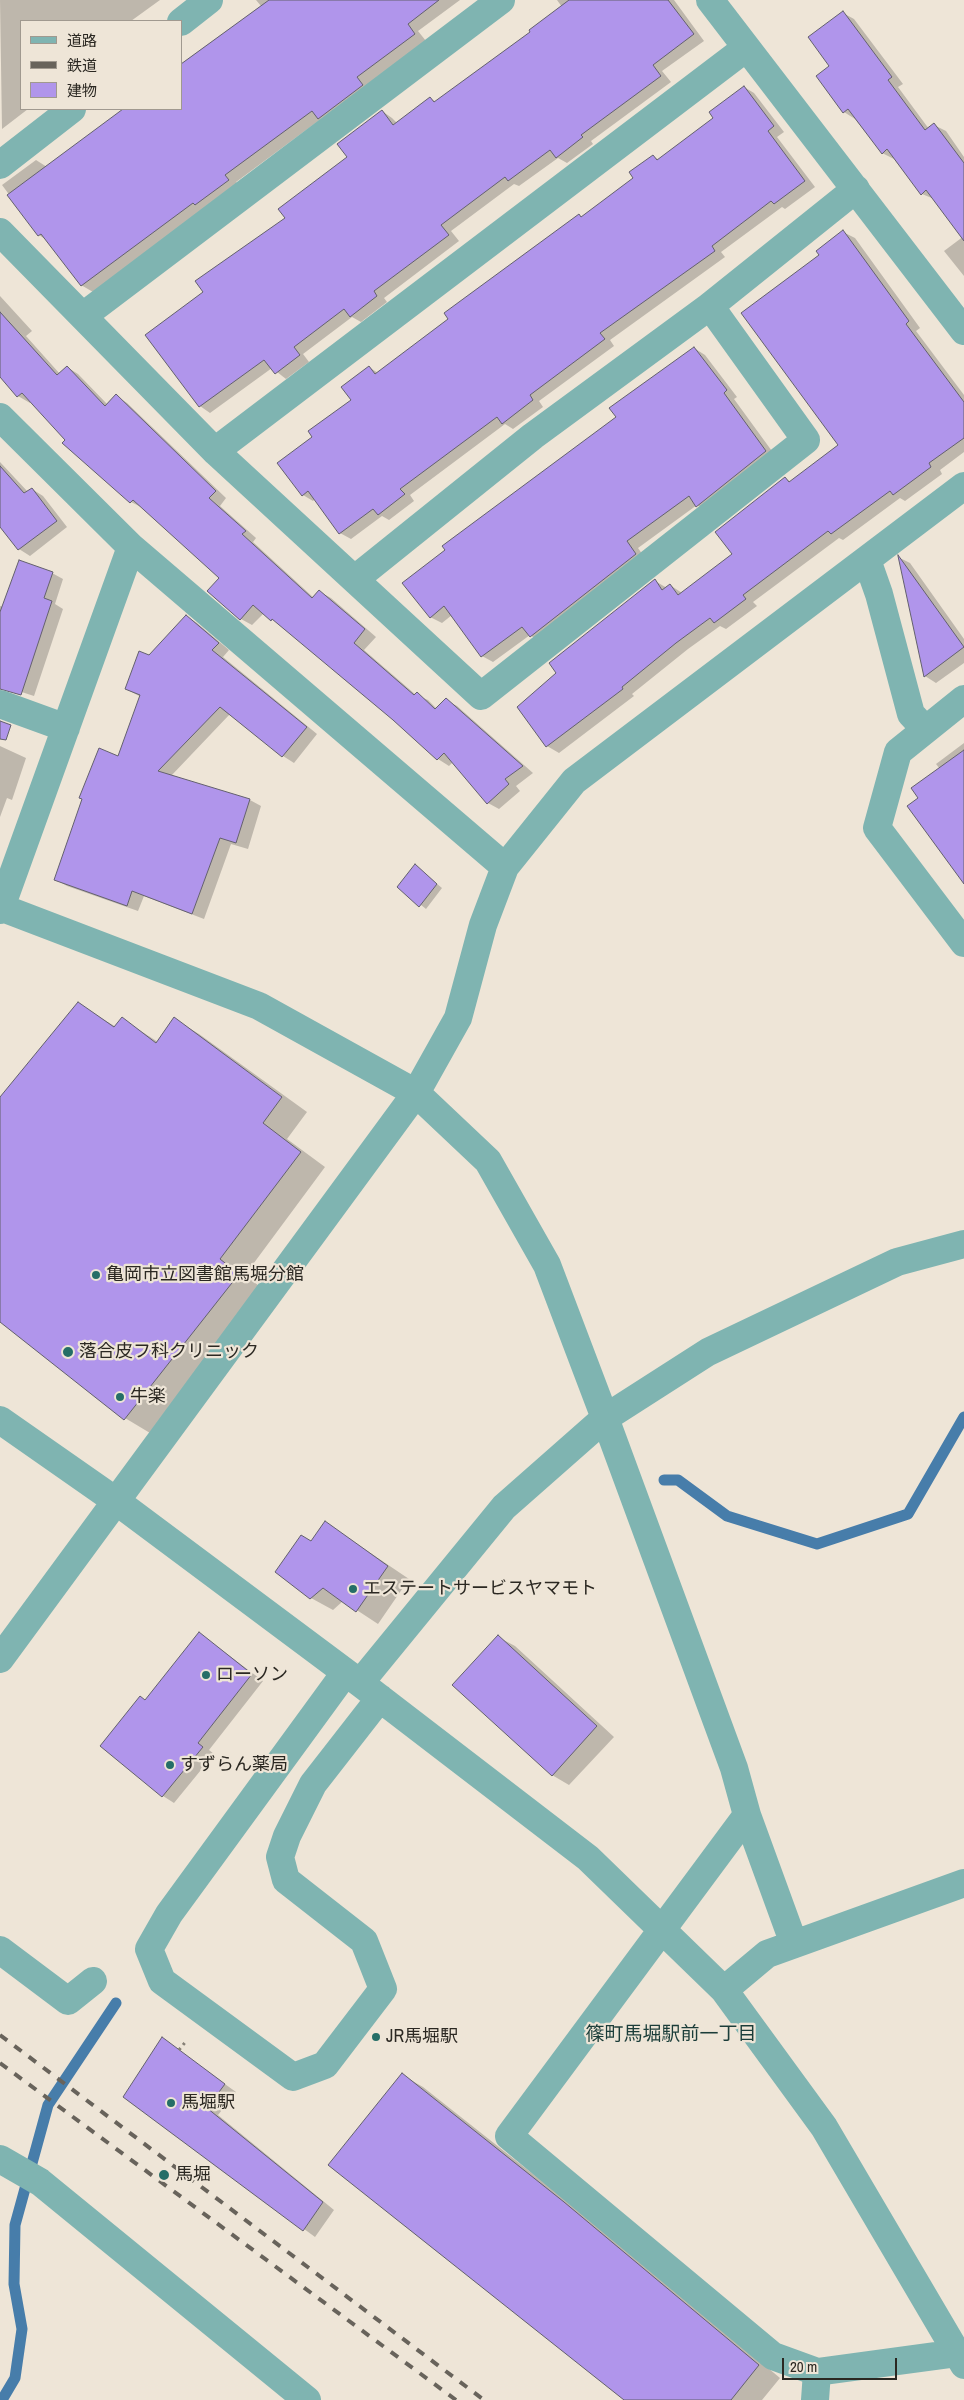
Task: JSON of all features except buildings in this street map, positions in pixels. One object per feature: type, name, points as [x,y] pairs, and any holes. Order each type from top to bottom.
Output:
[{"type":"street","points":[[182,21],[209,0]]},
{"type":"street","points":[[83,316],[502,0]]},
{"type":"street","points":[[710,0],[964,331]]},
{"type":"street","points":[[216,451],[746,48]]},
{"type":"street","points":[[0,165],[71,110]]},
{"type":"street","points":[[355,579],[532,436],[710,306],[856,190]]},
{"type":"street","points":[[0,232],[216,451],[481,696],[806,440],[710,306]]},
{"type":"street","points":[[0,418],[131,547],[505,867]]},
{"type":"street","points":[[0,1659],[416,1093],[458,1018],[483,925],[505,867],[574,781],[964,486]]},
{"type":"street","points":[[131,547],[0,908],[259,1006],[416,1093],[488,1161],[547,1265],[734,1768],[747,1816],[794,1944]]},
{"type":"street","points":[[867,560],[879,594],[910,714],[925,729]]},
{"type":"street","points":[[960,930],[877,828],[898,752],[964,699]]},
{"type":"street","points":[[0,704],[66,728]]},
{"type":"street","points":[[362,1685],[287,1836],[280,1857],[286,1880],[364,1941],[383,1989],[325,2065],[293,2077],[162,1982],[150,1948],[169,1914],[362,1685],[504,1507],[605,1418],[708,1352],[897,1262],[964,1244]]},
{"type":"street","points":[[0,1420],[116,1501],[362,1685],[588,1858],[661,1929],[724,1990],[824,2127],[962,2357],[817,2372],[773,2356],[509,2136],[661,1929],[747,1816]]},
{"type":"street","points":[[724,1990],[768,1954],[964,1883]]},
{"type":"street","points":[[0,1950],[68,2001],[93,1981]]},
{"type":"street","points":[[8,2163],[40,2182],[307,2400]]},
{"type":"street","points":[[815,2400],[817,2372]]},
{"type":"waterway","points":[[664,1480],[678,1480],[727,1516],[817,1544],[908,1514],[964,1417]]},
{"type":"waterway","points":[[2,2400],[15,2378],[22,2329],[14,2284],[15,2225],[48,2105],[116,2003]]},
{"type":"railway","points":[[0,2035],[484,2400]]},
{"type":"railway","points":[[0,2063],[456,2400]]},
{"type":"place","name":"亀岡市立図書館馬堀分館","points":[[96,1275]]},
{"type":"place","name":"落合皮フ科クリニック","points":[[68,1352]]},
{"type":"place","name":"牛楽","points":[[120,1397]]},
{"type":"place","name":"エステートサービスヤマモト","points":[[353,1589]]},
{"type":"place","name":"ローソン","points":[[206,1675]]},
{"type":"place","name":"すずらん薬局","points":[[170,1765]]},
{"type":"place","name":"JR馬堀駅","points":[[376,2037]]},
{"type":"place","name":"馬堀駅","points":[[171,2103]]},
{"type":"place","name":"馬堀","points":[[164,2175]]},
{"type":"district","name":"篠町馬堀駅前一丁目","points":[[671,2035]]}]
